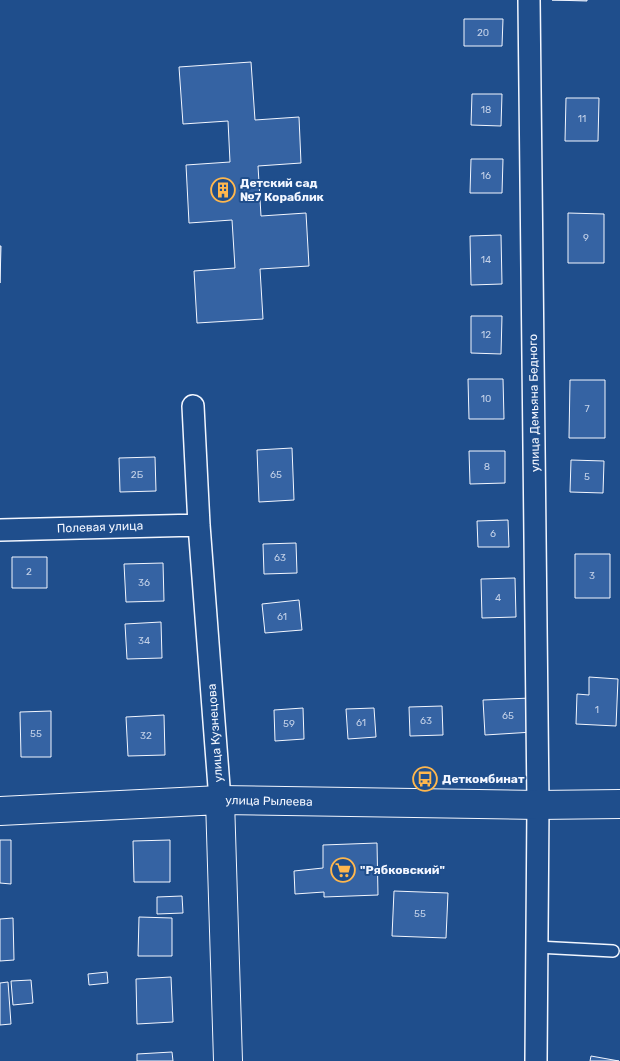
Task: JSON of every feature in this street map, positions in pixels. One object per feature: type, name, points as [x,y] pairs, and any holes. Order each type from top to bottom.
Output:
[{"type":"street","name":"улица Демьяна Бедного","points":[[529,0],[538,805],[536,1061]]},
{"type":"street","name":"улица Кузнецова","points":[[194,406],[199,525],[220,800],[228,1061]]},
{"type":"street","name":"Полевая улица","points":[[0,530],[199,525]]},
{"type":"street","name":"улица Рылеева","points":[[0,810],[220,800],[538,805],[620,804]]},
{"type":"lane","points":[[536,947],[613,952]]},
{"type":"building","points":[[552,0],[587,0],[587,1]]},
{"type":"building","points":[[464,19],[503,19],[502,46],[464,46]]},
{"type":"building","name":"Детский сад №7 Кораблик","points":[[251,62],[255,120],[299,117],[301,163],[258,166],[261,216],[306,213],[309,266],[260,269],[263,319],[197,323],[194,271],[235,268],[232,220],[189,223],[186,165],[230,162],[228,121],[183,124],[179,67]]},
{"type":"building","points":[[472,94],[502,94],[501,126],[471,125]]},
{"type":"building","points":[[566,98],[599,98],[598,141],[565,141]]},
{"type":"building","points":[[471,159],[503,159],[502,193],[470,193]]},
{"type":"building","points":[[568,213],[604,214],[604,263],[568,263]]},
{"type":"building","points":[[501,235],[502,284],[471,285],[470,236]]},
{"type":"building","points":[[0,246],[1,246],[0,283]]},
{"type":"building","points":[[471,316],[502,316],[501,354],[471,353]]},
{"type":"building","points":[[468,379],[503,379],[504,419],[469,419]]},
{"type":"building","points":[[570,380],[605,380],[605,438],[569,438]]},
{"type":"building","points":[[292,448],[294,500],[259,502],[257,450]]},
{"type":"building","points":[[469,451],[505,451],[505,483],[470,484]]},
{"type":"building","points":[[155,457],[156,491],[120,492],[119,458]]},
{"type":"building","points":[[571,460],[604,461],[603,493],[570,492]]},
{"type":"building","points":[[508,520],[509,547],[478,547],[477,521]]},
{"type":"building","points":[[296,543],[297,573],[264,574],[263,544]]},
{"type":"building","points":[[575,554],[610,554],[610,598],[575,598]]},
{"type":"building","points":[[12,557],[47,557],[47,588],[12,588]]},
{"type":"building","points":[[163,563],[164,601],[126,602],[124,564]]},
{"type":"building","points":[[515,578],[516,617],[482,618],[481,579]]},
{"type":"building","points":[[299,600],[302,630],[265,633],[262,604]]},
{"type":"building","points":[[161,622],[162,658],[127,659],[125,624]]},
{"type":"building","points":[[589,677],[618,679],[616,726],[576,724],[577,694],[589,695]]},
{"type":"building","points":[[531,698],[533,732],[485,735],[483,700]]},
{"type":"building","points":[[442,706],[443,735],[410,736],[409,707]]},
{"type":"building","points":[[303,708],[304,739],[275,741],[274,710]]},
{"type":"building","points":[[374,708],[376,737],[348,739],[346,709]]},
{"type":"building","points":[[51,711],[51,757],[21,757],[20,712]]},
{"type":"building","points":[[164,715],[165,755],[128,756],[126,717]]},
{"type":"building","points":[[0,840],[11,840],[11,884],[0,883]]},
{"type":"building","points":[[170,840],[170,882],[134,882],[133,841]]},
{"type":"building","name":"\"Рябковский\"","points":[[377,843],[378,895],[324,897],[324,892],[295,894],[294,871],[323,868],[323,845]]},
{"type":"building","points":[[394,891],[448,893],[446,938],[392,936]]},
{"type":"building","points":[[182,896],[183,913],[157,914],[157,897]]},
{"type":"building","points":[[139,917],[172,918],[172,956],[138,956]]},
{"type":"building","points":[[13,918],[14,960],[0,961],[0,919]]},
{"type":"building","points":[[107,972],[108,983],[89,985],[88,974]]},
{"type":"building","points":[[171,977],[173,1022],[137,1024],[136,979]]},
{"type":"building","points":[[31,980],[33,1003],[13,1005],[11,981]]},
{"type":"building","points":[[8,982],[11,1024],[0,1025],[0,983]]},
{"type":"building","points":[[172,1052],[173,1061],[137,1061],[137,1054]]},
{"type":"building","points":[[591,1056],[619,1061],[590,1061]]},
{"type":"place","name":"Детский сад №7 Кораблик","points":[[223,190]]},
{"type":"place","name":"Деткомбинат","points":[[425,779]]},
{"type":"place","name":"\"Рябковский\"","points":[[343,870]]}]
